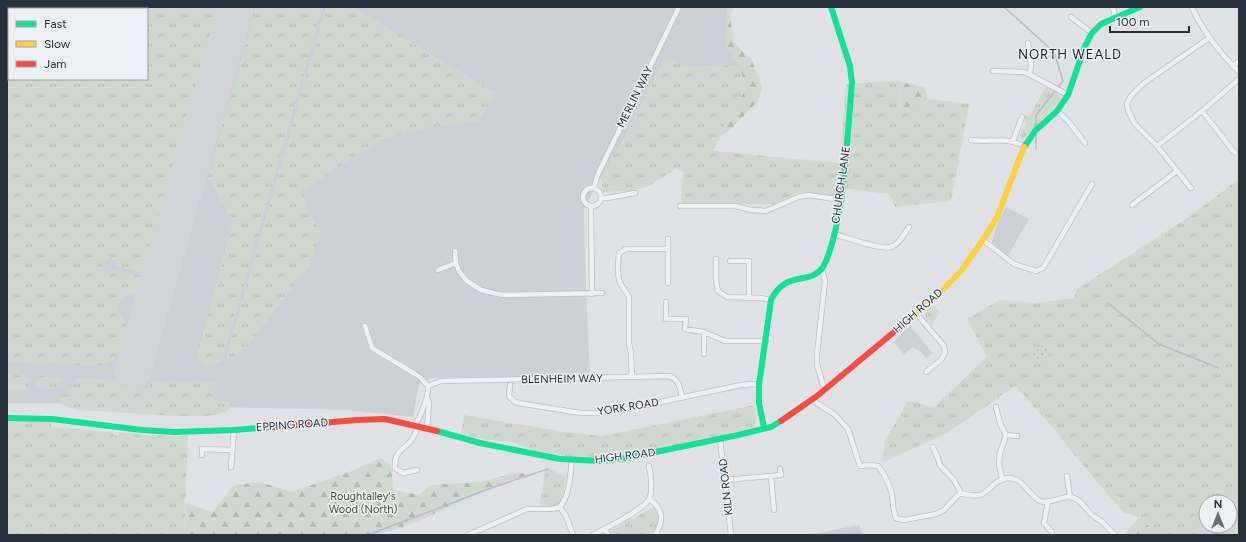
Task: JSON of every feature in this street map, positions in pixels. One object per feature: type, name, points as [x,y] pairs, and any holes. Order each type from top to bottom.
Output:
[{"type":"main road","name":"CHURCH LANE","points":[[822,269],[827,261],[839,219],[852,83],[850,66],[831,7]]},
{"type":"main road","name":"HIGH ROAD","points":[[572,460],[601,461],[627,458],[771,427],[812,400],[938,295],[952,280],[983,240],[1003,203],[1024,146],[1035,132],[1057,111],[1068,95],[1092,33],[1101,24],[1140,7]]},
{"type":"main road","points":[[764,428],[759,403],[759,385],[771,300],[775,291],[781,285],[790,280],[812,276],[822,269]]},
{"type":"main road","name":"EPPING ROAD","points":[[7,418],[52,419],[142,430],[174,432],[234,430],[376,419],[399,421],[490,445],[572,460]]},
{"type":"street","name":"MERLIN WAY","points":[[594,188],[598,174],[679,7]]},
{"type":"street","points":[[1113,7],[1116,17]]},
{"type":"street","points":[[1192,7],[1199,22],[1218,51],[1239,72]]},
{"type":"street","points":[[1071,17],[1092,33]]},
{"type":"street","points":[[1191,188],[1156,146],[1134,123],[1128,110],[1127,103],[1131,96],[1144,83],[1209,38]]},
{"type":"street","points":[[1028,44],[1031,62],[1030,74]]},
{"type":"street","points":[[1233,66],[1239,61]]},
{"type":"street","points":[[993,72],[1025,72],[1068,95]]},
{"type":"street","points":[[1156,146],[1202,111],[1239,79]]},
{"type":"street","points":[[1057,111],[1068,121],[1085,144]]},
{"type":"street","points":[[1202,111],[1235,153]]},
{"type":"street","points":[[1014,141],[1022,117]]},
{"type":"street","points":[[971,140],[1014,141],[1024,146]]},
{"type":"street","points":[[1132,205],[1177,171]]},
{"type":"street","points":[[983,240],[1014,264],[1036,271],[1043,268],[1092,184]]},
{"type":"street","points":[[594,188],[599,191],[601,198],[596,205],[591,206],[582,200],[582,194],[586,190],[594,188]]},
{"type":"street","points":[[601,198],[635,193]]},
{"type":"street","points":[[680,206],[736,206],[751,210],[766,210],[776,208],[798,197],[808,195],[842,200]]},
{"type":"street","points":[[591,206],[592,294]]},
{"type":"street","points":[[834,234],[879,247],[890,247],[898,242],[909,227]]},
{"type":"street","points":[[668,239],[668,283]]},
{"type":"street","points":[[632,377],[632,354],[629,343],[629,297],[626,290],[620,283],[618,253],[626,249],[668,249]]},
{"type":"street","points":[[455,251],[456,264],[467,282],[481,290],[502,295],[602,294]]},
{"type":"street","points":[[716,259],[716,281],[718,291],[727,297],[749,297],[771,300]]},
{"type":"street","points":[[730,262],[749,261],[749,297]]},
{"type":"street","points":[[438,270],[456,264]]},
{"type":"street","points":[[822,269],[826,281],[817,365],[823,385]]},
{"type":"street","points":[[666,302],[666,319],[686,319],[685,329],[704,332],[725,341],[766,341]]},
{"type":"street","points":[[916,313],[944,346],[945,353],[941,360],[926,372]]},
{"type":"street","points":[[366,326],[372,348],[421,378],[428,386],[428,398],[430,402],[427,429]]},
{"type":"street","points":[[704,332],[704,354]]},
{"type":"street","name":"BLENHEIM WAY","points":[[428,386],[441,381],[670,376],[678,383],[682,397]]},
{"type":"street","name":"YORK ROAD","points":[[510,385],[510,396],[515,402],[581,413],[601,413],[741,385],[759,385]]},
{"type":"street","points":[[417,470],[403,473],[395,468],[395,460],[400,451],[412,440],[416,423],[428,398]]},
{"type":"street","points":[[812,400],[834,414],[848,430],[860,466],[870,464],[878,466],[884,474],[892,494],[896,518],[904,520],[936,514],[944,510],[961,493]]},
{"type":"street","points":[[996,407],[1000,423],[1006,435],[1000,453],[999,464],[1002,479]]},
{"type":"street","points":[[231,467],[234,430]]},
{"type":"street","points":[[1006,435],[1017,436]]},
{"type":"street","name":"KILN ROAD","points":[[720,439],[731,535]]},
{"type":"street","points":[[933,448],[940,465],[954,480],[961,493],[979,495],[985,492],[994,483],[1002,479],[1011,478],[1019,481],[1033,497],[1041,502],[1070,497],[1078,500],[1091,514],[1101,521],[1114,534]]},
{"type":"street","points":[[202,455],[202,449],[232,450]]},
{"type":"street","points":[[468,535],[527,509],[555,509],[560,507],[564,503],[567,494],[572,460]]},
{"type":"street","points":[[593,535],[644,506],[650,499],[652,483],[650,466]]},
{"type":"street","points":[[725,480],[781,475],[780,469]]},
{"type":"street","points":[[771,476],[774,510]]},
{"type":"street","points":[[1067,476],[1070,497]]},
{"type":"street","points":[[650,499],[658,506],[662,519],[655,535]]},
{"type":"street","points":[[1048,502],[1044,523],[1052,532]]},
{"type":"street","points":[[560,507],[566,516],[573,535]]},
{"type":"street","points":[[605,528],[608,535]]},
{"type":"shaded area","points":[[7,7],[728,7],[725,35],[726,47],[740,65],[690,67],[664,60],[629,130],[584,209],[590,376],[431,378],[420,383],[413,417],[347,410],[7,403]]},
{"type":"shaded area","points":[[1006,207],[1029,219],[1007,257],[992,242],[998,222]]},
{"type":"shaded area","points":[[910,326],[933,353],[926,358],[921,352],[913,347],[904,354],[893,342]]},
{"type":"shaded area","points":[[859,525],[863,535],[811,535],[812,534]]},
{"type":"green space","points":[[7,7],[218,7],[143,273],[117,266],[115,261],[111,258],[106,260],[103,264],[103,269],[106,273],[116,270],[142,277],[137,293],[128,295],[120,302],[119,310],[129,325],[120,353],[111,362],[95,366],[7,362]]},
{"type":"green space","points":[[256,7],[322,7],[222,361],[204,366],[199,361],[198,351],[233,222],[208,176]]},
{"type":"green space","points":[[326,7],[353,7],[495,93],[479,121],[424,128],[387,138],[351,158],[314,184],[302,190],[308,212],[321,232],[309,266],[246,348],[225,362]]},
{"type":"green space","points":[[728,7],[734,7],[730,16],[734,43],[751,59],[763,88],[757,102],[728,132],[721,135],[727,116],[745,91],[740,65],[726,47],[725,35]]},
{"type":"green space","points":[[664,60],[690,67],[740,65],[745,91],[727,116],[721,135],[713,151],[840,163],[846,84],[898,81],[900,109],[920,106],[928,99],[969,104],[951,201],[895,207],[889,194],[840,188],[837,196],[799,192],[775,204],[681,203],[683,172],[676,169],[649,186],[629,191],[603,192],[601,177],[629,130]]},
{"type":"green space","points":[[898,81],[925,88],[928,99],[920,106],[901,109]]},
{"type":"green space","points":[[1046,87],[1058,94],[1060,101],[1024,138],[1019,139],[1020,134],[1026,125],[1025,116],[1029,117]]},
{"type":"green space","points":[[1239,179],[1239,535],[1158,535],[1139,517],[1123,512],[1055,430],[1015,386],[947,433],[883,462],[885,441],[908,401],[934,407],[987,357],[967,319],[1000,300],[1035,303],[1074,298],[1077,289],[1190,216]]},
{"type":"green space","points":[[933,305],[940,313],[932,326],[925,315]]},
{"type":"green space","points":[[1041,346],[1045,347],[1049,353],[1048,356],[1039,363],[1034,361],[1029,354]]},
{"type":"green space","points":[[7,374],[29,377],[30,381],[26,390],[7,391]]},
{"type":"green space","points":[[39,376],[66,377],[58,387],[46,389],[37,386],[36,381]]},
{"type":"green space","points":[[78,378],[113,380],[150,389],[152,381],[216,382],[215,392],[212,393],[212,397],[217,401],[229,402],[230,407],[227,412],[207,416],[177,416],[78,410],[66,407],[61,403],[59,398],[72,389]]},
{"type":"green space","points":[[755,405],[756,423],[753,427],[719,436],[613,457],[578,458],[536,451],[516,443],[486,440],[461,434],[464,415],[565,432],[602,436]]},
{"type":"green space","points":[[7,418],[52,419],[51,427],[112,432],[114,435],[118,435],[119,432],[144,435],[188,436],[184,535],[7,535]]},
{"type":"green space","name":"Roughtalley's Wood (North)","points":[[381,458],[391,465],[393,490],[419,495],[430,485],[481,482],[517,473],[527,475],[507,481],[406,526],[375,535],[184,535],[186,503],[212,512],[234,485],[260,482],[291,492],[349,472]]},
{"type":"green space","points":[[547,467],[566,477],[562,500],[555,505],[548,506],[540,505]]},
{"type":"green space","points":[[655,507],[659,518],[658,525],[650,535],[612,535],[610,530]]},
{"type":"green space","points":[[1139,517],[1158,535],[1124,535]]},
{"type":"waterway","points":[[1004,7],[1054,52],[1063,81],[1036,115],[1036,127]]},
{"type":"waterway","points":[[1036,133],[1036,149]]},
{"type":"waterway","points":[[1109,304],[1159,344],[1219,368]]},
{"type":"waterway","points":[[368,535],[494,487],[548,469]]},
{"type":"runway","points":[[133,371],[236,7]]},
{"type":"traffic: fast","points":[[764,428],[759,403],[759,385],[771,300],[777,290],[784,284],[812,276],[818,273],[823,267],[831,246],[841,204],[852,83],[850,66],[831,7]]},
{"type":"traffic: fast","points":[[1024,147],[1035,131],[1057,111],[1068,95],[1085,46],[1092,33],[1101,24],[1140,7]]},
{"type":"traffic: fast","points":[[7,418],[52,419],[142,430],[174,432],[274,427]]},
{"type":"traffic: fast","points":[[437,431],[480,443],[560,459],[601,461],[627,458],[738,435],[771,427],[781,421]]},
{"type":"traffic: slow","points":[[900,327],[938,295],[960,272],[983,240],[997,217],[1024,147]]},
{"type":"traffic: jam","points":[[781,421],[817,396],[900,327]]},
{"type":"traffic: jam","points":[[274,427],[385,419],[437,431]]},
{"type":"district","name":"NORTH WEALD","points":[[1070,54]]}]
